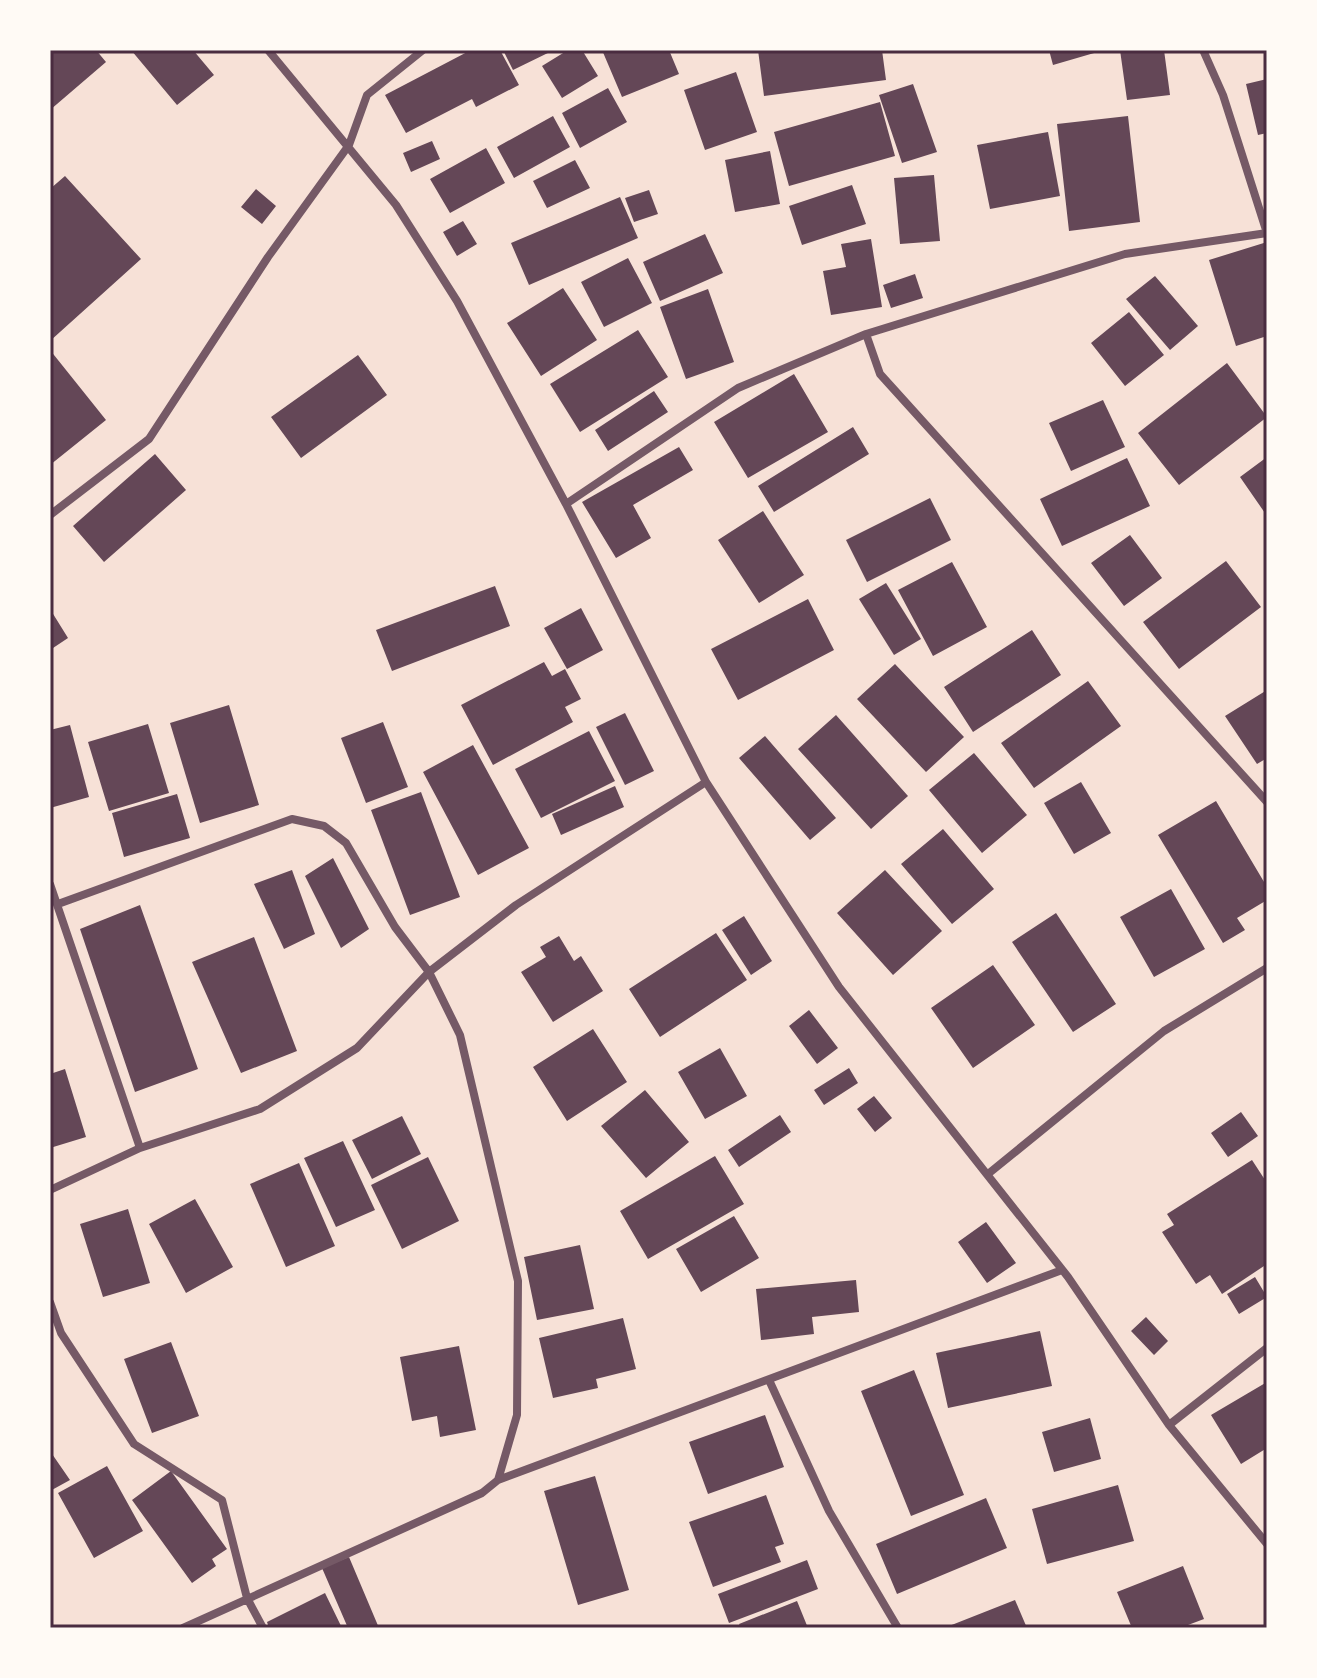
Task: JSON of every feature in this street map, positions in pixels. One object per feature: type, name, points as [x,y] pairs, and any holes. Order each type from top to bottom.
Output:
[{"type":"street","points":[[268,50],[396,205],[457,301],[566,504],[706,782],[839,987],[1062,1270],[1169,1425],[1267,1544]]},
{"type":"street","points":[[50,515],[149,439],[268,257],[349,145],[367,95],[423,50]]},
{"type":"street","points":[[566,504],[738,388],[866,334],[1125,254],[1267,233],[1223,95],[1203,50]]},
{"type":"street","points":[[866,334],[880,374],[1267,802]]},
{"type":"street","points":[[50,1190],[140,1148],[260,1109],[357,1048],[429,972],[516,905],[706,782]]},
{"type":"street","points":[[58,904],[292,819],[324,826],[346,843],[395,927],[429,972],[460,1035],[518,1281],[517,1415],[498,1480]]},
{"type":"street","points":[[50,884],[140,1148]]},
{"type":"street","points":[[988,1174],[1164,1031],[1267,968]]},
{"type":"street","points":[[183,1628],[482,1493],[498,1480],[701,1401],[769,1380],[1062,1270]]},
{"type":"street","points":[[50,1302],[61,1333],[134,1444],[222,1500],[247,1598],[263,1628]]},
{"type":"street","points":[[1169,1425],[1267,1348]]},
{"type":"street","points":[[769,1380],[829,1511],[898,1628]]},
{"type":"building","points":[[50,50],[96,50],[106,62],[50,110]]},
{"type":"building","points":[[131,50],[193,50],[214,75],[177,105]]},
{"type":"building","points":[[471,50],[500,50],[519,85],[476,107],[472,99],[406,133],[385,95]]},
{"type":"building","points":[[503,50],[554,50],[513,70]]},
{"type":"building","points":[[568,50],[582,50],[598,76],[562,98],[542,66]]},
{"type":"building","points":[[602,50],[669,50],[679,74],[622,97]]},
{"type":"building","points":[[758,50],[882,50],[886,80],[764,96]]},
{"type":"building","points":[[1049,50],[1101,50],[1101,51],[1053,65]]},
{"type":"building","points":[[1120,50],[1164,50],[1170,95],[1127,100]]},
{"type":"building","points":[[736,72],[757,132],[705,150],[684,90]]},
{"type":"building","points":[[1267,79],[1267,133],[1258,135],[1246,84]]},
{"type":"building","points":[[913,84],[937,152],[902,163],[879,95]]},
{"type":"building","points":[[608,88],[627,122],[580,148],[562,113]]},
{"type":"building","points":[[880,102],[895,156],[789,186],[774,132]]},
{"type":"building","points":[[553,116],[570,147],[514,178],[497,147]]},
{"type":"building","points":[[1128,116],[1140,222],[1069,231],[1057,124]]},
{"type":"building","points":[[1048,132],[1060,196],[990,209],[977,145]]},
{"type":"building","points":[[432,141],[440,159],[411,172],[403,153]]},
{"type":"building","points":[[486,148],[505,183],[450,213],[430,179]]},
{"type":"building","points":[[770,151],[780,204],[735,212],[725,160]]},
{"type":"building","points":[[575,160],[590,188],[547,208],[533,181]]},
{"type":"building","points":[[934,175],[940,241],[900,244],[894,178]]},
{"type":"building","points":[[65,176],[141,259],[50,341],[50,189]]},
{"type":"building","points":[[852,185],[866,224],[802,245],[789,206]]},
{"type":"building","points":[[256,189],[276,206],[262,224],[241,207]]},
{"type":"building","points":[[649,190],[658,214],[634,222],[625,198]]},
{"type":"building","points":[[620,197],[638,238],[529,285],[511,243]]},
{"type":"building","points":[[463,221],[477,244],[457,256],[443,232]]},
{"type":"building","points":[[705,234],[723,273],[660,301],[643,262]]},
{"type":"building","points":[[871,239],[882,307],[831,315],[823,271],[846,267],[841,244]]},
{"type":"building","points":[[1267,242],[1267,336],[1236,346],[1209,260]]},
{"type":"building","points":[[628,258],[652,303],[604,327],[581,282]]},
{"type":"building","points":[[915,274],[923,298],[891,308],[883,285]]},
{"type":"building","points":[[1155,276],[1198,326],[1170,350],[1126,299]]},
{"type":"building","points":[[563,288],[597,340],[541,376],[507,323]]},
{"type":"building","points":[[708,289],[734,362],[686,379],[660,307]]},
{"type":"building","points":[[1129,312],[1164,355],[1125,386],[1091,343]]},
{"type":"building","points":[[638,330],[668,377],[580,432],[550,384]]},
{"type":"building","points":[[50,350],[106,420],[50,465]]},
{"type":"building","points":[[358,355],[387,395],[301,458],[271,417]]},
{"type":"building","points":[[1227,363],[1267,417],[1179,485],[1138,433]]},
{"type":"building","points":[[794,374],[828,432],[748,478],[714,422]]},
{"type":"building","points":[[654,391],[668,412],[608,451],[595,430]]},
{"type":"building","points":[[1103,400],[1125,447],[1071,471],[1049,423]]},
{"type":"building","points":[[853,427],[869,454],[774,512],[758,486]]},
{"type":"building","points":[[679,447],[693,470],[633,505],[651,538],[616,558],[582,502]]},
{"type":"building","points":[[155,454],[186,490],[104,562],[73,526]]},
{"type":"building","points":[[1267,457],[1267,516],[1240,477]]},
{"type":"building","points":[[1127,458],[1150,506],[1062,546],[1040,499]]},
{"type":"building","points":[[930,498],[951,540],[867,582],[846,540]]},
{"type":"building","points":[[763,511],[804,575],[759,603],[718,540]]},
{"type":"building","points":[[1130,535],[1162,578],[1124,606],[1091,563]]},
{"type":"building","points":[[1226,561],[1261,607],[1179,669],[1143,622]]},
{"type":"building","points":[[952,562],[987,627],[933,656],[898,590]]},
{"type":"building","points":[[886,583],[921,639],[894,655],[859,599]]},
{"type":"building","points":[[495,586],[510,626],[392,671],[376,630]]},
{"type":"building","points":[[808,599],[834,650],[738,700],[711,649]]},
{"type":"building","points":[[581,608],[603,650],[567,669],[544,628]]},
{"type":"building","points":[[50,609],[68,638],[50,650]]},
{"type":"building","points":[[1032,630],[1061,675],[973,732],[944,687]]},
{"type":"building","points":[[544,662],[552,676],[565,669],[581,699],[565,707],[573,722],[493,765],[461,705]]},
{"type":"building","points":[[895,664],[964,737],[926,772],[857,699]]},
{"type":"building","points":[[1088,681],[1121,726],[1034,788],[1001,743]]},
{"type":"building","points":[[1267,690],[1267,758],[1257,764],[1225,716]]},
{"type":"building","points":[[229,705],[259,805],[200,823],[170,723]]},
{"type":"building","points":[[625,713],[654,771],[625,785],[596,727]]},
{"type":"building","points":[[836,715],[908,796],[871,829],[798,749]]},
{"type":"building","points":[[383,722],[408,787],[366,803],[341,738]]},
{"type":"building","points":[[148,724],[169,793],[109,811],[88,742]]},
{"type":"building","points":[[70,725],[89,797],[50,808],[50,730]]},
{"type":"building","points":[[589,731],[615,781],[541,818],[515,769]]},
{"type":"building","points":[[765,736],[836,818],[810,840],[739,758]]},
{"type":"building","points":[[473,745],[529,848],[478,875],[423,772]]},
{"type":"building","points":[[974,753],[1027,815],[982,853],[929,790]]},
{"type":"building","points":[[1081,782],[1111,833],[1074,854],[1044,803]]},
{"type":"building","points":[[615,786],[624,807],[561,835],[552,814]]},
{"type":"building","points":[[421,792],[460,897],[410,915],[371,810]]},
{"type":"building","points":[[177,794],[190,838],[124,857],[112,813]]},
{"type":"building","points":[[1216,801],[1267,887],[1267,900],[1237,918],[1245,930],[1223,943],[1158,835]]},
{"type":"building","points":[[943,829],[994,889],[952,924],[901,864]]},
{"type":"building","points":[[333,858],[369,929],[341,948],[305,876]]},
{"type":"building","points":[[292,870],[315,934],[284,949],[254,884]]},
{"type":"building","points":[[885,870],[942,931],[893,975],[837,913]]},
{"type":"building","points":[[1171,889],[1205,949],[1154,977],[1120,917]]},
{"type":"building","points":[[140,905],[198,1069],[135,1092],[80,929]]},
{"type":"building","points":[[1056,913],[1116,1004],[1073,1032],[1012,942]]},
{"type":"building","points":[[744,916],[772,961],[751,975],[722,930]]},
{"type":"building","points":[[716,933],[747,980],[660,1037],[629,989]]},
{"type":"building","points":[[559,936],[574,961],[581,956],[603,991],[553,1022],[521,972],[546,957],[540,947]]},
{"type":"building","points":[[254,937],[297,1051],[241,1073],[192,962]]},
{"type":"building","points":[[993,965],[1035,1025],[973,1068],[931,1008]]},
{"type":"building","points":[[809,1010],[838,1048],[817,1064],[789,1026]]},
{"type":"building","points":[[593,1029],[627,1082],[567,1121],[533,1067]]},
{"type":"building","points":[[720,1048],[747,1096],[705,1119],[678,1072]]},
{"type":"building","points":[[849,1068],[858,1083],[824,1105],[814,1090]]},
{"type":"building","points":[[65,1069],[86,1137],[50,1148],[50,1074]]},
{"type":"building","points":[[645,1090],[689,1142],[646,1178],[601,1126]]},
{"type":"building","points":[[874,1096],[892,1118],[875,1132],[857,1109]]},
{"type":"building","points":[[1241,1112],[1258,1136],[1228,1157],[1211,1133]]},
{"type":"building","points":[[780,1115],[791,1132],[739,1167],[728,1150]]},
{"type":"building","points":[[402,1116],[421,1154],[372,1179],[352,1140]]},
{"type":"building","points":[[343,1141],[375,1210],[336,1227],[304,1158]]},
{"type":"building","points":[[715,1156],[744,1204],[648,1259],[620,1211]]},
{"type":"building","points":[[428,1157],[459,1221],[402,1249],[371,1185]]},
{"type":"building","points":[[1252,1160],[1267,1183],[1267,1264],[1222,1294],[1210,1275],[1196,1284],[1162,1232],[1174,1225],[1167,1214]]},
{"type":"building","points":[[299,1163],[335,1246],[286,1267],[250,1184]]},
{"type":"building","points":[[195,1199],[233,1267],[186,1293],[149,1224]]},
{"type":"building","points":[[128,1209],[150,1283],[103,1297],[80,1224]]},
{"type":"building","points":[[734,1216],[759,1258],[701,1292],[676,1249]]},
{"type":"building","points":[[986,1222],[1016,1263],[987,1283],[958,1242]]},
{"type":"building","points":[[580,1245],[594,1309],[537,1320],[524,1257]]},
{"type":"building","points":[[1255,1277],[1267,1297],[1239,1314],[1227,1294]]},
{"type":"building","points":[[856,1280],[859,1312],[812,1317],[814,1334],[761,1340],[756,1289]]},
{"type":"building","points":[[1146,1317],[1168,1341],[1154,1355],[1131,1331]]},
{"type":"building","points":[[623,1318],[636,1369],[596,1379],[598,1388],[553,1398],[539,1338]]},
{"type":"building","points":[[1040,1331],[1052,1386],[948,1408],[936,1353]]},
{"type":"building","points":[[171,1342],[199,1416],[152,1433],[124,1359]]},
{"type":"building","points":[[459,1346],[476,1430],[440,1437],[437,1416],[412,1421],[400,1357]]},
{"type":"building","points":[[914,1370],[964,1495],[911,1516],[861,1391]]},
{"type":"building","points":[[1267,1382],[1267,1448],[1241,1464],[1211,1415]]},
{"type":"building","points":[[765,1415],[784,1467],[708,1494],[689,1442]]},
{"type":"building","points":[[1090,1418],[1101,1459],[1054,1472],[1042,1432]]},
{"type":"building","points":[[50,1451],[70,1480],[50,1491]]},
{"type":"building","points":[[107,1466],[143,1531],[94,1558],[58,1493]]},
{"type":"building","points":[[171,1471],[227,1549],[212,1559],[216,1566],[192,1583],[132,1500]]},
{"type":"building","points":[[595,1476],[629,1590],[578,1605],[544,1491]]},
{"type":"building","points":[[1118,1485],[1134,1541],[1047,1564],[1032,1509]]},
{"type":"building","points":[[766,1495],[784,1544],[775,1547],[781,1562],[713,1587],[689,1522]]},
{"type":"building","points":[[986,1498],[1007,1548],[897,1594],[876,1544]]},
{"type":"building","points":[[349,1557],[379,1628],[348,1628],[322,1568]]},
{"type":"building","points":[[807,1560],[818,1589],[729,1623],[718,1594]]},
{"type":"building","points":[[1183,1566],[1204,1619],[1180,1628],[1132,1628],[1117,1592]]},
{"type":"building","points":[[325,1593],[342,1628],[269,1628],[267,1622]]},
{"type":"building","points":[[1015,1600],[1027,1628],[944,1628]]},
{"type":"building","points":[[797,1601],[808,1628],[741,1628],[739,1624]]}]
